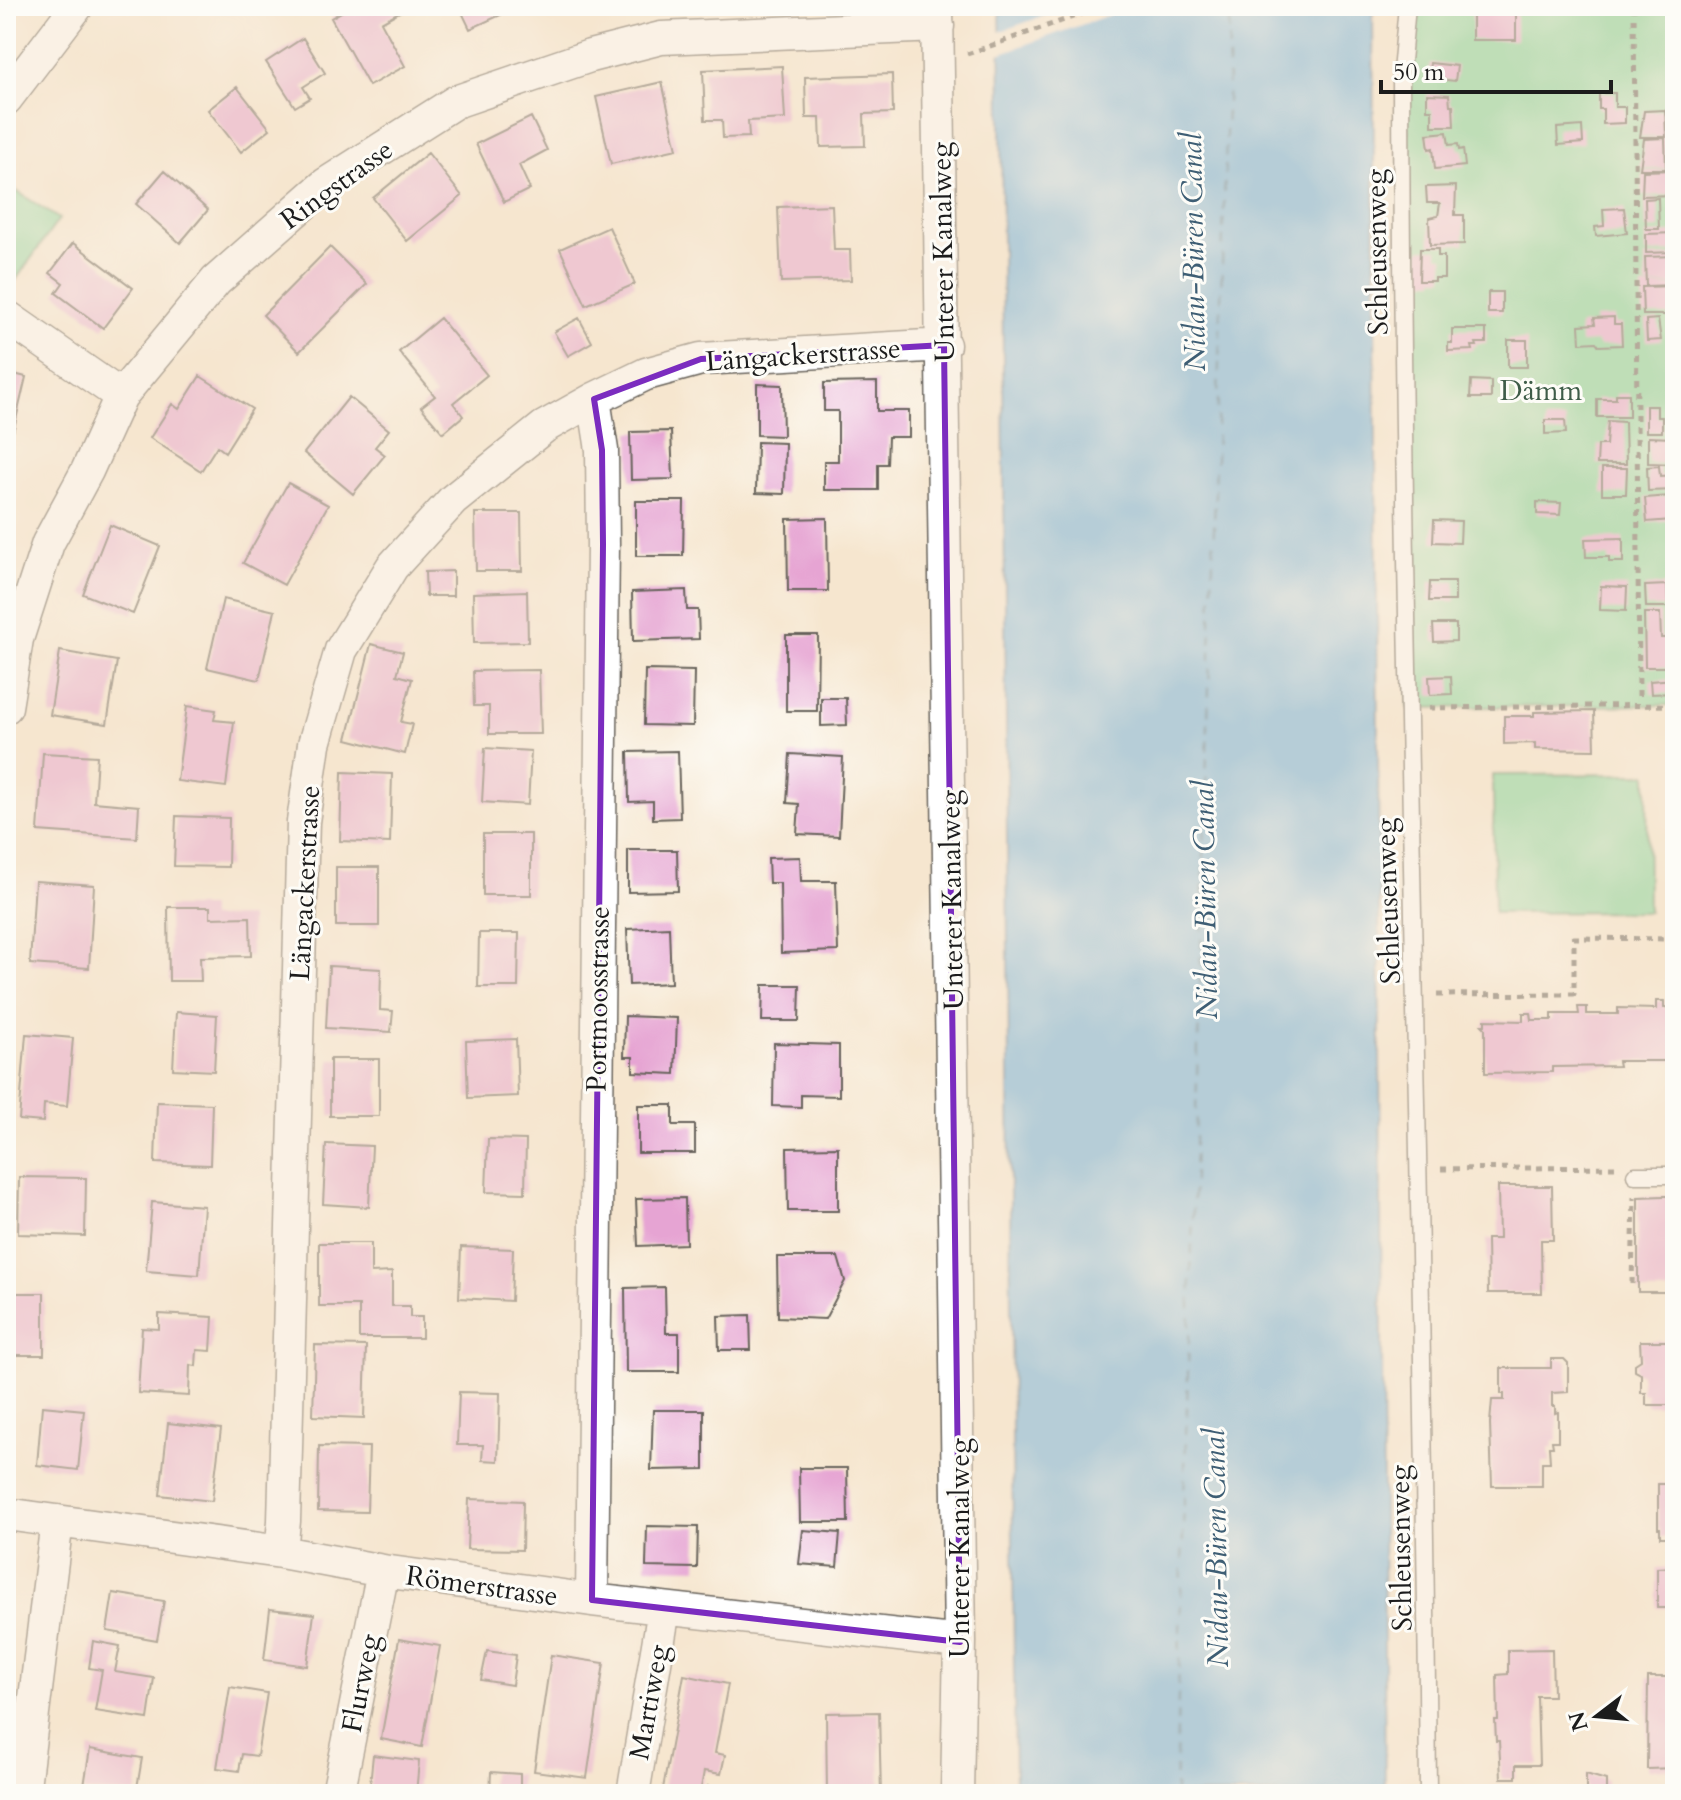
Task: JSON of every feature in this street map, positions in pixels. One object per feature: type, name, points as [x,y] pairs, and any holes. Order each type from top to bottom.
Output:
[{"type":"street","points":[[6,99],[77,6]]},
{"type":"street","name":"Unterer Kanalweg","points":[[938,16],[960,1642],[957,1794]]},
{"type":"street","name":"Ringstrasse","points":[[6,707],[17,639],[48,543],[87,471],[121,396],[216,281],[326,184],[455,102],[590,56],[661,38],[938,16]]},
{"type":"street","points":[[6,316],[121,396]]},
{"type":"street","name":"Längackerstrasse","points":[[281,1552],[290,1356],[303,822],[314,744],[341,650],[392,567],[453,500],[544,427],[594,399],[646,374],[701,359],[944,345]]},
{"type":"street","name":"Portmoosstrasse","points":[[592,1600],[603,544],[602,450],[594,399]]},
{"type":"street","name":"Römerstrasse","points":[[6,1514],[592,1600],[960,1642]]},
{"type":"street","points":[[23,1794],[57,1521]]},
{"type":"street","name":"Flurweg","points":[[338,1794],[383,1571]]},
{"type":"street","name":"Martiweg","points":[[633,1794],[664,1609]]},
{"type":"lane","name":"Schleusenweg","points":[[1407,6],[1401,108],[1408,708],[1420,1169],[1428,1794]]},
{"type":"lane","points":[[1635,1175],[1675,1175]]},
{"type":"path","points":[[984,49],[1104,6]]},
{"type":"path","points":[[1634,6],[1639,696]]},
{"type":"path","points":[[1408,708],[1675,705]]},
{"type":"path","points":[[1416,995],[1574,994],[1574,938],[1675,939]]},
{"type":"path","points":[[1420,1169],[1634,1166],[1632,1284]]},
{"type":"highlighted area","points":[[944,345],[960,1642],[592,1600],[603,544],[602,450],[594,399],[701,359]]},
{"type":"green space","name":"Dämm","points":[[1414,6],[1675,6],[1675,705],[1408,708],[1408,75]]},
{"type":"green space","points":[[6,184],[59,219],[6,294]]},
{"type":"green space","points":[[1647,774],[1648,912],[1494,913],[1493,775]]},
{"type":"water","name":"Nidau-Büren Canal","points":[[1000,6],[1373,6],[1385,1794],[1015,1794]]},
{"type":"pier","points":[[1072,6],[1134,6],[996,55],[996,33]]},
{"type":"building","points":[[352,6],[410,6],[381,22],[405,66],[369,86],[331,18]]},
{"type":"building","points":[[459,6],[504,6],[507,12],[470,29]]},
{"type":"building","points":[[1472,6],[1516,6],[1516,40],[1472,40]]},
{"type":"building","points":[[303,38],[325,73],[303,87],[310,98],[295,107],[266,62]]},
{"type":"building","points":[[1430,63],[1457,66],[1455,81],[1428,78]]},
{"type":"building","points":[[782,66],[785,119],[748,121],[749,137],[723,138],[722,120],[705,120],[703,70]]},
{"type":"building","points":[[892,74],[893,113],[864,114],[865,146],[821,147],[820,118],[806,118],[805,77]]},
{"type":"building","points":[[662,82],[677,149],[611,164],[596,97]]},
{"type":"building","points":[[237,87],[270,129],[241,152],[208,110]]},
{"type":"building","points":[[1599,93],[1615,93],[1615,107],[1625,107],[1625,123],[1603,124]]},
{"type":"building","points":[[1427,94],[1449,95],[1454,126],[1432,126],[1432,110],[1427,110]]},
{"type":"building","points":[[1665,110],[1666,137],[1640,137],[1644,111]]},
{"type":"building","points":[[531,117],[547,150],[519,165],[530,189],[504,202],[476,144]]},
{"type":"building","points":[[1582,126],[1583,143],[1558,145],[1557,128]]},
{"type":"building","points":[[1447,132],[1449,145],[1458,144],[1459,150],[1463,149],[1465,166],[1435,169],[1433,148],[1429,149],[1427,134]]},
{"type":"building","points":[[1665,138],[1666,169],[1640,169],[1644,139]]},
{"type":"building","points":[[428,153],[462,196],[407,241],[373,198]]},
{"type":"building","points":[[1675,170],[1675,195],[1642,196],[1643,171]]},
{"type":"building","points":[[164,171],[208,210],[180,243],[136,204]]},
{"type":"building","points":[[1456,186],[1455,215],[1464,215],[1464,244],[1430,245],[1429,218],[1438,216],[1440,203],[1427,203],[1426,187]]},
{"type":"building","points":[[1658,198],[1659,229],[1646,229],[1645,199]]},
{"type":"building","points":[[832,205],[834,250],[850,250],[851,280],[781,282],[778,207]]},
{"type":"building","points":[[1624,208],[1627,233],[1596,236],[1595,227],[1604,226],[1603,209]]},
{"type":"building","points":[[609,227],[635,284],[586,305],[560,249]]},
{"type":"building","points":[[1675,233],[1675,252],[1646,253],[1646,234]]},
{"type":"building","points":[[73,243],[133,288],[103,328],[56,293],[63,283],[50,273]]},
{"type":"building","points":[[330,247],[367,284],[299,352],[263,315]]},
{"type":"building","points":[[1420,249],[1438,249],[1438,256],[1444,256],[1444,278],[1419,281]]},
{"type":"building","points":[[1675,256],[1675,285],[1646,286],[1645,257]]},
{"type":"building","points":[[1675,286],[1675,315],[1643,315],[1642,287]]},
{"type":"building","points":[[1488,292],[1502,292],[1502,313],[1488,313]]},
{"type":"building","points":[[1614,317],[1614,324],[1621,324],[1622,345],[1580,343],[1579,325],[1595,324],[1594,318]]},
{"type":"building","points":[[440,318],[487,375],[453,403],[463,416],[443,433],[421,407],[435,396],[399,352]]},
{"type":"building","points":[[579,318],[592,342],[568,356],[554,332]]},
{"type":"building","points":[[1658,319],[1661,340],[1647,341],[1646,320]]},
{"type":"building","points":[[1452,329],[1486,329],[1486,343],[1476,343],[1477,346],[1472,346],[1473,350],[1448,351],[1448,343],[1452,343]]},
{"type":"building","points":[[1508,340],[1527,340],[1527,367],[1508,367]]},
{"type":"building","points":[[6,372],[26,377],[7,458],[6,458]]},
{"type":"building","points":[[200,376],[252,409],[225,452],[217,446],[201,471],[150,438],[172,404],[179,409]]},
{"type":"building","points":[[1471,380],[1491,381],[1491,398],[1470,398]]},
{"type":"building","points":[[877,382],[877,411],[909,411],[909,437],[888,437],[887,464],[878,464],[878,490],[824,490],[824,461],[838,461],[838,411],[824,411],[824,383]]},
{"type":"building","points":[[757,384],[782,385],[783,436],[757,435]]},
{"type":"building","points":[[1616,394],[1629,394],[1629,417],[1597,417],[1597,399],[1616,399]]},
{"type":"building","points":[[349,397],[389,430],[375,447],[385,455],[353,494],[304,453]]},
{"type":"building","points":[[1646,406],[1657,406],[1657,417],[1662,417],[1662,432],[1646,432]]},
{"type":"building","points":[[1545,420],[1565,420],[1566,433],[1545,434]]},
{"type":"building","points":[[1608,421],[1625,422],[1626,464],[1597,464],[1598,445],[1606,445]]},
{"type":"building","points":[[671,431],[673,479],[631,480],[630,432]]},
{"type":"building","points":[[1648,437],[1673,438],[1672,464],[1648,463]]},
{"type":"building","points":[[757,442],[785,443],[784,494],[756,493]]},
{"type":"building","points":[[1659,466],[1660,476],[1675,475],[1675,490],[1648,491],[1647,467]]},
{"type":"building","points":[[1602,468],[1627,468],[1626,494],[1602,494]]},
{"type":"building","points":[[288,483],[328,505],[284,585],[243,563]]},
{"type":"building","points":[[1670,496],[1672,520],[1647,522],[1645,498]]},
{"type":"building","points":[[636,501],[684,501],[683,556],[636,556]]},
{"type":"building","points":[[1537,502],[1561,503],[1560,515],[1537,514]]},
{"type":"building","points":[[475,513],[521,513],[522,571],[476,571]]},
{"type":"building","points":[[827,518],[828,591],[788,591],[787,519]]},
{"type":"building","points":[[1434,520],[1461,521],[1460,543],[1433,542]]},
{"type":"building","points":[[110,525],[160,546],[133,614],[83,594]]},
{"type":"building","points":[[1623,538],[1623,562],[1609,562],[1609,557],[1586,557],[1585,539]]},
{"type":"building","points":[[453,571],[453,596],[426,596],[425,572]]},
{"type":"building","points":[[1430,582],[1455,582],[1455,601],[1429,601]]},
{"type":"building","points":[[1667,585],[1668,607],[1646,607],[1645,586]]},
{"type":"building","points":[[1601,586],[1627,587],[1626,611],[1600,610]]},
{"type":"building","points":[[686,590],[687,610],[698,610],[699,639],[633,641],[632,592]]},
{"type":"building","points":[[527,591],[528,642],[474,643],[473,593]]},
{"type":"building","points":[[223,599],[275,611],[259,680],[207,668]]},
{"type":"building","points":[[1644,613],[1660,613],[1661,638],[1669,638],[1670,667],[1645,667]]},
{"type":"building","points":[[1433,624],[1456,624],[1456,641],[1434,642]]},
{"type":"building","points":[[786,635],[818,635],[817,711],[786,711]]},
{"type":"building","points":[[371,644],[403,652],[397,675],[412,679],[401,722],[412,724],[405,754],[347,739]]},
{"type":"building","points":[[60,651],[117,661],[107,724],[50,715]]},
{"type":"building","points":[[539,670],[541,734],[489,734],[489,706],[474,706],[473,671]]},
{"type":"building","points":[[645,670],[694,671],[693,726],[644,725]]},
{"type":"building","points":[[1451,676],[1452,694],[1430,695],[1429,677]]},
{"type":"building","points":[[1674,679],[1675,693],[1651,694],[1650,681]]},
{"type":"building","points":[[821,698],[846,698],[847,725],[821,726]]},
{"type":"building","points":[[187,706],[216,710],[214,720],[234,722],[226,787],[177,781]]},
{"type":"building","points":[[1594,711],[1595,750],[1535,749],[1535,743],[1504,744],[1504,716]]},
{"type":"building","points":[[485,748],[531,751],[528,805],[482,802]]},
{"type":"building","points":[[678,751],[680,818],[653,819],[653,801],[629,802],[628,752]]},
{"type":"building","points":[[43,753],[97,756],[94,802],[139,806],[137,838],[38,831]]},
{"type":"building","points":[[790,754],[843,757],[839,836],[797,834],[799,804],[787,803]]},
{"type":"building","points":[[342,772],[392,774],[390,843],[340,841]]},
{"type":"building","points":[[176,816],[229,818],[228,867],[174,866]]},
{"type":"building","points":[[483,834],[531,834],[531,895],[483,895]]},
{"type":"building","points":[[628,850],[677,850],[678,891],[628,892]]},
{"type":"building","points":[[800,857],[801,881],[836,881],[838,951],[781,953],[780,883],[769,883],[768,858]]},
{"type":"building","points":[[336,867],[379,867],[379,926],[336,926]]},
{"type":"building","points":[[35,881],[94,885],[89,968],[30,964]]},
{"type":"building","points":[[168,907],[210,907],[210,918],[250,917],[251,956],[200,957],[201,981],[169,981]]},
{"type":"building","points":[[669,927],[671,983],[629,985],[627,929]]},
{"type":"building","points":[[479,933],[519,933],[518,987],[478,987]]},
{"type":"building","points":[[329,966],[381,969],[380,1010],[393,1011],[391,1032],[326,1028]]},
{"type":"building","points":[[763,985],[800,985],[799,1021],[762,1021]]},
{"type":"building","points":[[1656,1001],[1664,1001],[1664,1008],[1675,1008],[1675,1061],[1618,1061],[1619,1066],[1552,1067],[1552,1072],[1485,1073],[1485,1028],[1482,1025],[1485,1025],[1485,1020],[1523,1021],[1523,1013],[1531,1013],[1532,1020],[1552,1020],[1552,1014],[1579,1014],[1578,1007],[1587,1007],[1587,1014],[1618,1014],[1618,1008],[1656,1009]]},
{"type":"building","points":[[176,1012],[217,1015],[214,1071],[173,1069]]},
{"type":"building","points":[[625,1016],[677,1018],[675,1074],[633,1072],[633,1057],[624,1057]]},
{"type":"building","points":[[26,1034],[73,1038],[67,1106],[44,1104],[43,1122],[19,1120]]},
{"type":"building","points":[[516,1039],[518,1096],[468,1098],[466,1041]]},
{"type":"building","points":[[774,1043],[839,1045],[839,1096],[801,1095],[801,1107],[773,1106]]},
{"type":"building","points":[[330,1059],[379,1059],[379,1116],[330,1116]]},
{"type":"building","points":[[157,1102],[212,1104],[210,1165],[155,1163]]},
{"type":"building","points":[[638,1105],[673,1105],[673,1125],[695,1125],[695,1153],[638,1153]]},
{"type":"building","points":[[488,1139],[526,1140],[525,1193],[486,1192]]},
{"type":"building","points":[[326,1144],[372,1146],[369,1207],[323,1204]]},
{"type":"building","points":[[838,1147],[838,1211],[788,1211],[787,1148]]},
{"type":"building","points":[[19,1177],[86,1178],[85,1236],[18,1234]]},
{"type":"building","points":[[1498,1186],[1552,1186],[1553,1240],[1541,1240],[1542,1293],[1488,1293],[1487,1239],[1499,1239]]},
{"type":"building","points":[[1675,1196],[1675,1292],[1638,1292],[1638,1197]]},
{"type":"building","points":[[685,1198],[686,1244],[638,1246],[636,1199]]},
{"type":"building","points":[[152,1202],[204,1206],[199,1275],[146,1271]]},
{"type":"building","points":[[319,1243],[371,1243],[371,1273],[392,1272],[392,1306],[410,1306],[410,1317],[422,1317],[422,1338],[359,1338],[359,1306],[319,1306]]},
{"type":"building","points":[[461,1247],[513,1249],[511,1301],[459,1298]]},
{"type":"building","points":[[777,1257],[838,1257],[845,1281],[825,1319],[778,1317]]},
{"type":"building","points":[[665,1287],[666,1333],[679,1333],[679,1372],[626,1372],[625,1288]]},
{"type":"building","points":[[6,1293],[44,1293],[44,1355],[6,1355]]},
{"type":"building","points":[[159,1314],[213,1317],[211,1351],[197,1350],[196,1366],[190,1365],[189,1396],[138,1393],[142,1328],[159,1329]]},
{"type":"building","points":[[750,1315],[751,1350],[719,1350],[718,1316]]},
{"type":"building","points":[[1640,1341],[1675,1341],[1675,1405],[1646,1405],[1646,1393],[1641,1393],[1641,1374],[1635,1371],[1635,1364],[1641,1360]]},
{"type":"building","points":[[315,1345],[366,1346],[364,1418],[313,1416]]},
{"type":"building","points":[[1551,1359],[1564,1359],[1568,1363],[1568,1392],[1552,1393],[1552,1406],[1555,1406],[1555,1413],[1558,1412],[1558,1441],[1552,1441],[1553,1447],[1549,1447],[1550,1462],[1542,1462],[1542,1486],[1492,1486],[1490,1423],[1492,1400],[1504,1400],[1504,1394],[1501,1394],[1501,1368],[1551,1368]]},
{"type":"building","points":[[459,1392],[500,1393],[498,1461],[482,1460],[483,1445],[457,1445]]},
{"type":"building","points":[[42,1406],[84,1410],[78,1470],[37,1465]]},
{"type":"building","points":[[653,1410],[704,1410],[704,1469],[651,1470]]},
{"type":"building","points":[[168,1423],[221,1429],[212,1501],[160,1495]]},
{"type":"building","points":[[319,1446],[369,1447],[367,1512],[318,1511]]},
{"type":"building","points":[[799,1468],[847,1468],[848,1522],[800,1522]]},
{"type":"building","points":[[1658,1484],[1675,1484],[1675,1537],[1660,1537]]},
{"type":"building","points":[[469,1499],[523,1501],[522,1550],[467,1549]]},
{"type":"building","points":[[647,1526],[698,1527],[697,1568],[646,1567]]},
{"type":"building","points":[[803,1530],[840,1533],[837,1567],[799,1564]]},
{"type":"building","points":[[1675,1567],[1675,1608],[1657,1608],[1657,1568]]},
{"type":"building","points":[[113,1593],[164,1601],[157,1640],[107,1631]]},
{"type":"building","points":[[270,1609],[314,1614],[307,1666],[264,1660]]},
{"type":"building","points":[[399,1639],[440,1646],[422,1747],[381,1739]]},
{"type":"building","points":[[93,1641],[120,1646],[115,1672],[154,1678],[148,1719],[95,1711],[102,1670],[89,1668]]},
{"type":"building","points":[[1552,1649],[1553,1696],[1537,1696],[1539,1765],[1516,1765],[1516,1778],[1501,1778],[1495,1720],[1498,1720],[1497,1675],[1508,1674],[1508,1650]]},
{"type":"building","points":[[487,1651],[516,1655],[512,1685],[481,1680]]},
{"type":"building","points":[[551,1655],[604,1663],[587,1778],[534,1771]]},
{"type":"building","points":[[684,1675],[728,1684],[715,1753],[725,1755],[721,1774],[704,1771],[700,1794],[662,1794]]},
{"type":"building","points":[[1648,1677],[1675,1677],[1675,1768],[1647,1769]]},
{"type":"building","points":[[230,1687],[267,1693],[257,1756],[242,1754],[239,1771],[217,1768]]},
{"type":"building","points":[[879,1712],[881,1794],[827,1794],[826,1713]]},
{"type":"building","points":[[90,1749],[142,1758],[136,1794],[83,1792]]},
{"type":"building","points":[[373,1755],[419,1761],[416,1794],[369,1794]]},
{"type":"building","points":[[491,1772],[520,1774],[520,1794],[490,1794]]},
{"type":"building","points":[[1586,1774],[1606,1780],[1606,1794],[1586,1794]]},
{"type":"building","points":[[708,1786],[745,1792],[745,1794],[707,1794]]},
{"type":"ferry route","points":[[1175,1794],[1230,6]]}]
